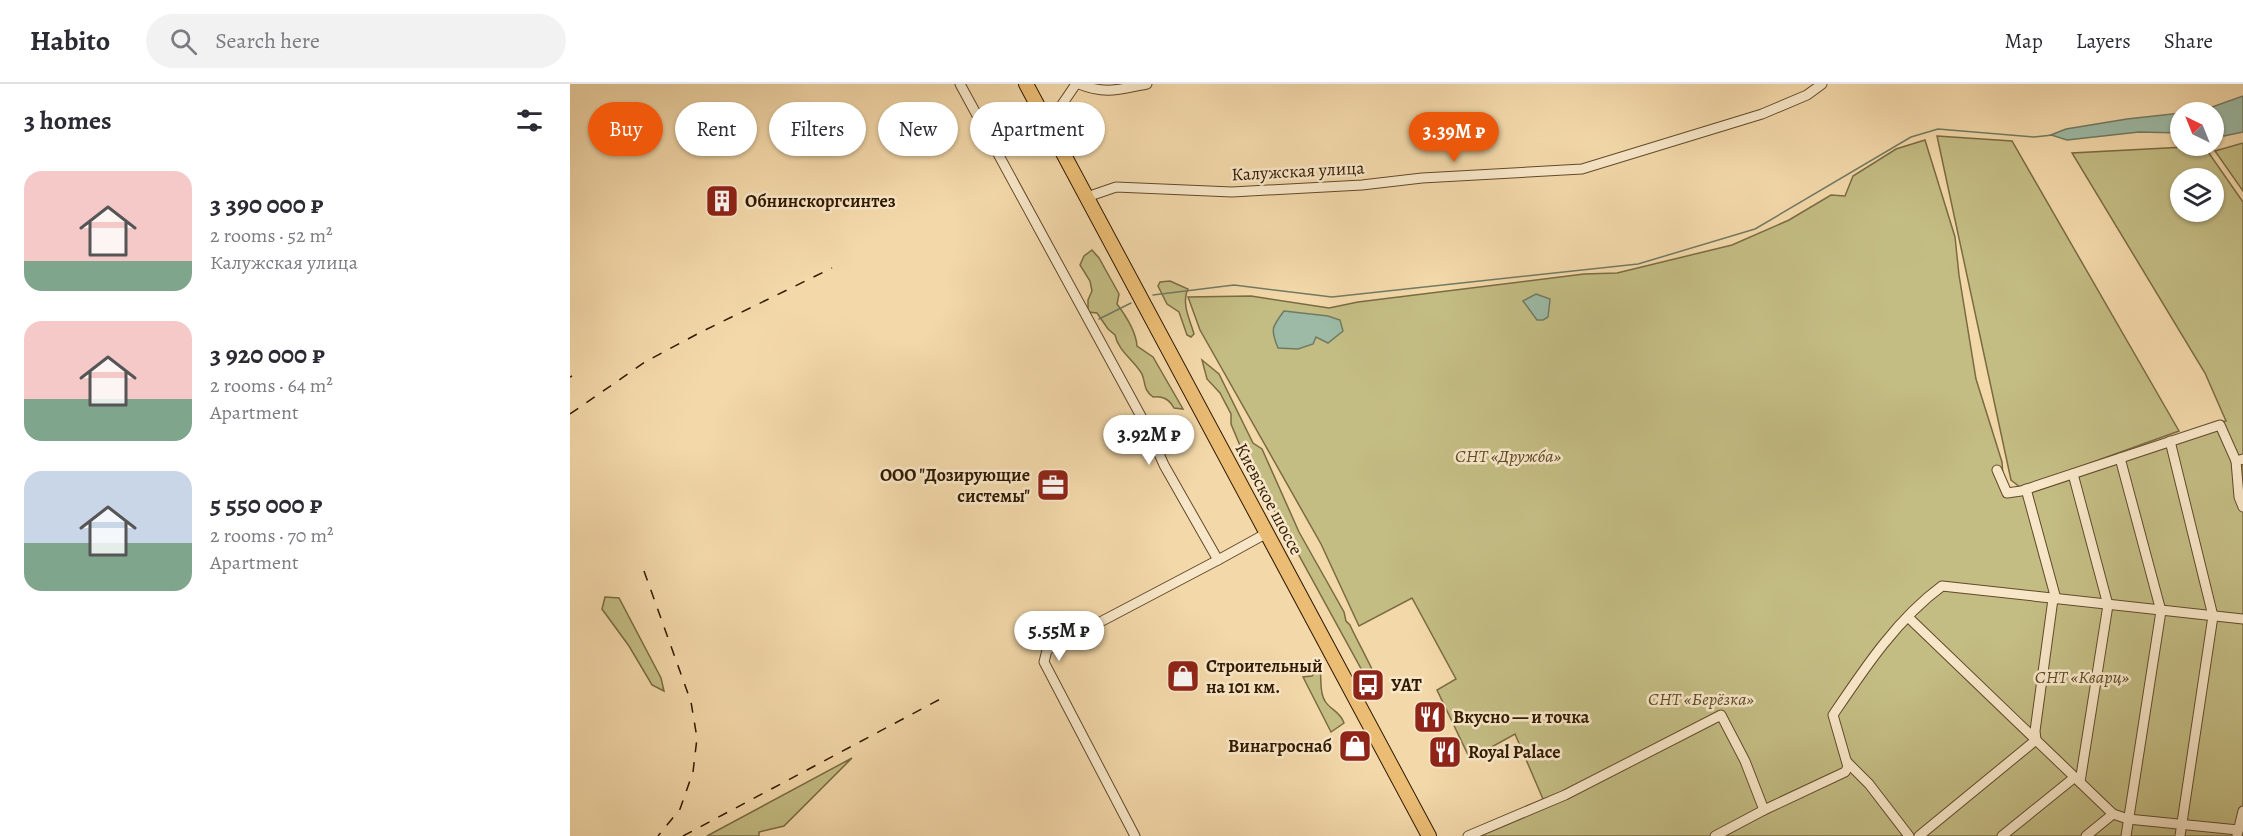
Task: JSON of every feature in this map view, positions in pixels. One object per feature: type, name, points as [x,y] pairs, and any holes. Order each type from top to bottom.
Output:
[{"type":"highway","name":"Киевское шоссе","points":[[1026,84],[1036,102]]},
{"type":"highway","name":"Киевское шоссе","points":[[1065,156],[1429,836]]},
{"type":"street","points":[[960,84],[1149,431],[1164,465],[1218,560]]},
{"type":"street","points":[[1065,102],[1078,84],[1096,91],[1111,91],[1147,84]]},
{"type":"street","name":"Калужская улица","points":[[1087,197],[1116,187],[1232,192],[1582,169],[1762,114],[1807,95],[1822,84]]},
{"type":"street","points":[[1997,470],[2007,493],[2073,474],[2220,424],[2240,460],[2240,497],[2243,507]]},
{"type":"street","points":[[2170,441],[2213,616],[2180,836]]},
{"type":"street","points":[[2120,458],[2161,611],[2126,836]]},
{"type":"street","points":[[2002,836],[2078,780],[2108,605],[2073,474]]},
{"type":"street","points":[[2026,489],[2054,599],[2035,731],[2036,740]]},
{"type":"street","points":[[1135,836],[1044,662],[1047,650],[1268,533]]},
{"type":"street","points":[[1715,836],[1845,772],[1848,767],[1847,762],[1833,715],[1862,672],[1920,602],[1942,586],[2243,619]]},
{"type":"street","points":[[1908,617],[2113,814],[2128,819],[2240,834],[2243,811]]},
{"type":"street","points":[[1468,836],[1565,795],[1721,715],[1745,761],[1764,810]]},
{"type":"street","points":[[1919,836],[2036,740]]},
{"type":"street","points":[[1847,762],[1869,784],[1909,836]]},
{"type":"street","points":[[2085,836],[2113,814]]},
{"type":"green space","points":[[1937,136],[2012,141],[2179,431],[2021,488],[2011,480]]},
{"type":"green space","points":[[1925,140],[1955,237],[1976,379],[2002,462],[2004,491],[2020,489],[2226,421],[2205,373],[2072,153],[2170,148],[2170,156],[2211,156],[2219,168],[2170,168],[2170,222],[2224,222],[2224,175],[2243,202],[2243,836],[1480,836],[1546,806],[1515,734],[1470,759],[1437,690],[1456,679],[1412,598],[1359,626],[1321,544],[1200,330],[1188,297],[1251,296],[1329,308],[1358,302],[1584,274],[1617,273],[1732,245],[1789,220],[1831,195],[1845,196],[1853,176],[1896,149]]},
{"type":"green space","points":[[2243,143],[2243,191],[2218,156],[2224,156],[2224,148]]},
{"type":"green space","points":[[1092,250],[1119,294],[1117,304],[1133,329],[1137,346],[1153,357],[1183,409],[1174,408],[1165,399],[1149,394],[1142,374],[1122,350],[1115,335],[1097,313],[1088,312],[1088,300],[1092,291],[1090,281],[1080,265],[1084,256]]},
{"type":"green space","points":[[1170,281],[1188,289],[1185,300],[1194,334],[1191,337],[1187,335],[1179,312],[1167,304],[1158,286],[1160,282]]},
{"type":"green space","points":[[1202,360],[1219,374],[1253,443],[1262,449],[1299,532],[1344,612],[1346,621],[1379,686],[1374,685],[1364,674],[1244,455],[1231,424],[1231,414],[1220,393],[1207,379]]},
{"type":"green space","points":[[605,597],[619,598],[661,678],[664,691],[652,685],[629,646],[602,609]]},
{"type":"green space","points":[[1320,671],[1323,698],[1344,723],[1331,732],[1303,677],[1312,676],[1315,672]]},
{"type":"green space","points":[[852,758],[784,826],[759,832],[759,836],[707,836]]},
{"type":"shaded area","points":[[2243,96],[2243,132],[2224,136],[2224,103]]},
{"type":"shaded area","points":[[2170,114],[2170,133],[2139,132],[2067,140],[2051,135],[2066,129]]},
{"type":"shaded area","points":[[1536,294],[1550,299],[1548,317],[1543,320],[1537,320],[1523,301]]},
{"type":"shaded area","points":[[1284,311],[1328,316],[1340,320],[1343,331],[1328,343],[1316,337],[1313,344],[1298,349],[1278,348],[1273,332]]},
{"type":"waterway","points":[[1153,295],[1234,285],[1332,297],[1638,264],[1755,229],[1911,137],[1938,129],[2034,137],[2053,135]]},
{"type":"waterway","points":[[1099,319],[1131,303]]},
{"type":"railway","points":[[570,414],[645,362],[832,268]]},
{"type":"railway","points":[[644,571],[691,702],[697,738],[693,772],[680,809],[658,836]]},
{"type":"railway","points":[[683,836],[946,696]]},
{"type":"place","name":"Обнинскоргсинтез","points":[[722,201]]},
{"type":"place","name":"ООО \"Дозирующие системы\"","points":[[1053,485]]},
{"type":"place","name":"Строительный на 101 км.","points":[[1183,676]]},
{"type":"place","name":"УАТ","points":[[1368,685]]},
{"type":"place","name":"Вкусно — и точка","points":[[1430,717]]},
{"type":"place","name":"Винагроснаб","points":[[1355,746]]},
{"type":"place","name":"Royal Palace","points":[[1445,752]]},
{"type":"park label","name":"СНТ «Дружба»","points":[[1508,456]]},
{"type":"park label","name":"СНТ «Кварц»","points":[[2082,677]]},
{"type":"park label","name":"СНТ «Берёзка»","points":[[1701,699]]}]
